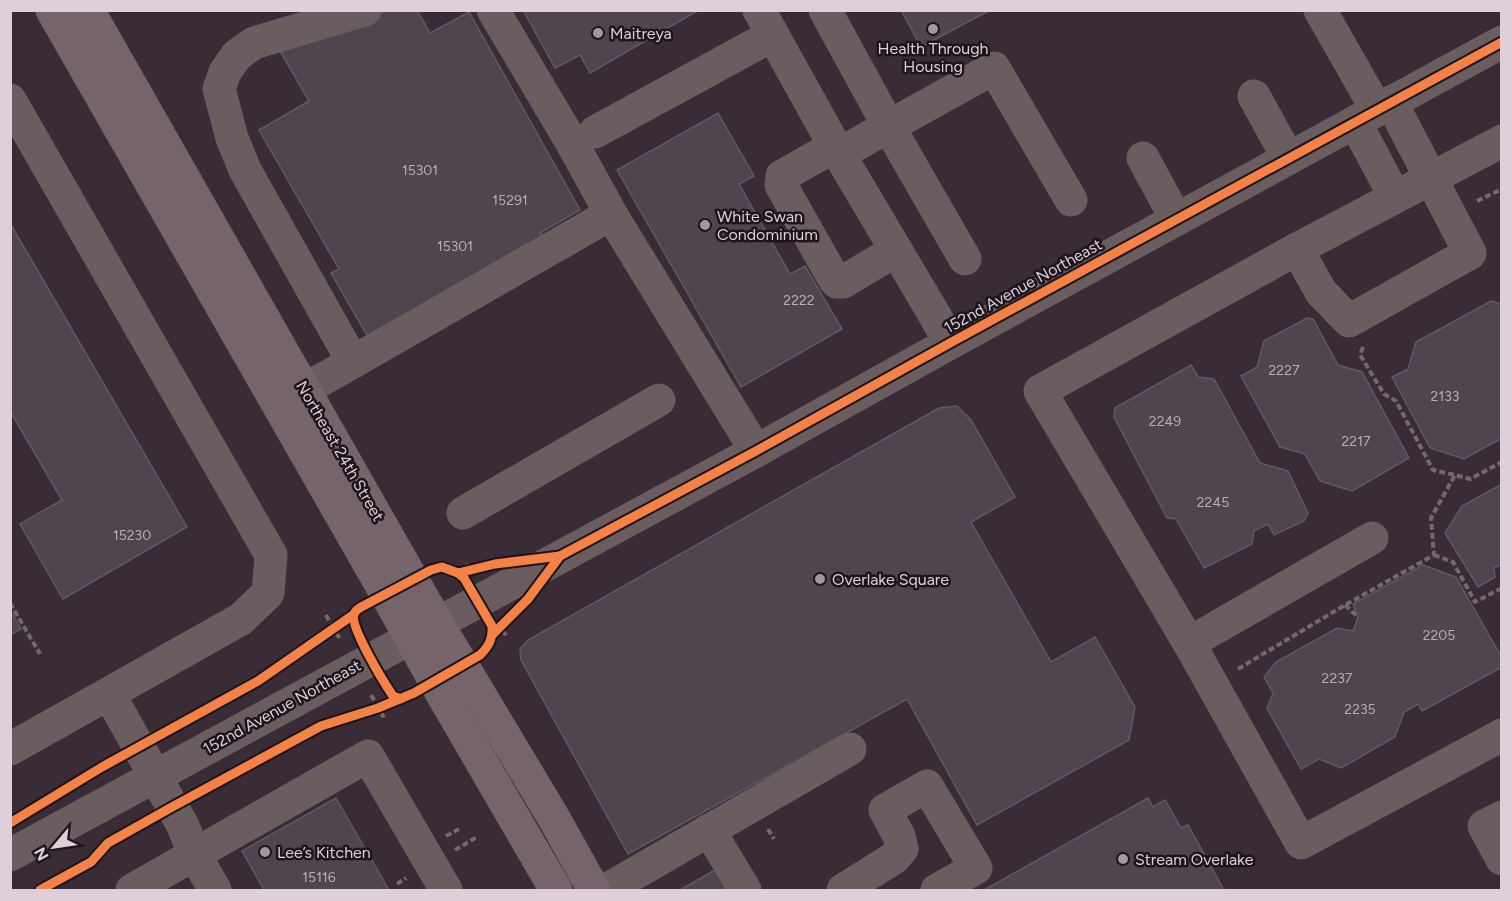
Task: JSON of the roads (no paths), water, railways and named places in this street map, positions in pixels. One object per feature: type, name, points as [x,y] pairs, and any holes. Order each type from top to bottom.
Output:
[{"type":"main road","name":"Northeast 24th Street","points":[[52,10],[380,583],[423,630],[555,820],[594,891]]},
{"type":"main road","name":"Northeast 24th Street","points":[[88,10],[304,390],[556,891]]},
{"type":"main road","points":[[127,142],[202,211]]},
{"type":"main road","points":[[220,303],[304,390]]},
{"type":"street","points":[[353,362],[245,170],[232,138],[219,89],[225,72],[237,55],[254,43],[365,10]]},
{"type":"street","points":[[493,10],[611,214],[756,451]]},
{"type":"street","points":[[825,10],[965,259]]},
{"type":"street","points":[[1297,249],[1321,292],[1348,321],[1470,254],[1431,178],[1374,112],[1320,10]]},
{"type":"street","points":[[595,132],[766,22],[837,150],[950,343]]},
{"type":"street","name":"152nd Avenue Northeast","points":[[10,855],[756,451],[1502,42]]},
{"type":"street","points":[[896,250],[843,282],[837,282],[781,185],[782,176],[889,127],[994,68],[1071,200]]},
{"type":"street","points":[[1254,96],[1288,158]]},
{"type":"street","points":[[10,749],[241,619],[268,593],[271,555],[11,102]]},
{"type":"street","points":[[1374,112],[1395,197]]},
{"type":"street","points":[[1502,141],[1297,249],[1040,391],[1189,643],[1301,843],[1502,735]]},
{"type":"street","points":[[1143,158],[1176,219]]},
{"type":"street","points":[[304,390],[611,214]]},
{"type":"street","points":[[463,513],[659,400]]},
{"type":"street","points":[[1189,643],[1372,538]]},
{"type":"street","points":[[109,694],[182,824],[195,855],[215,891]]},
{"type":"street","points":[[606,891],[850,749]]},
{"type":"street","points":[[132,891],[368,756],[447,891]]},
{"type":"street","points":[[843,891],[894,858],[902,849],[899,836],[885,810],[927,786],[976,868],[937,891]]},
{"type":"street","points":[[1502,817],[1484,826],[1502,859]]},
{"type":"street","points":[[709,830],[745,891]]},
{"type":"place","name":"Health Through Housing","points":[[933,29]]},
{"type":"place","name":"Maitreya","points":[[598,33]]},
{"type":"place","name":"White Swan Condominium","points":[[705,225]]},
{"type":"place","name":"Overlake Square","points":[[820,579]]},
{"type":"place","name":"Lee’s Kitchen","points":[[265,852]]},
{"type":"place","name":"Stream Overlake","points":[[1123,859]]}]
